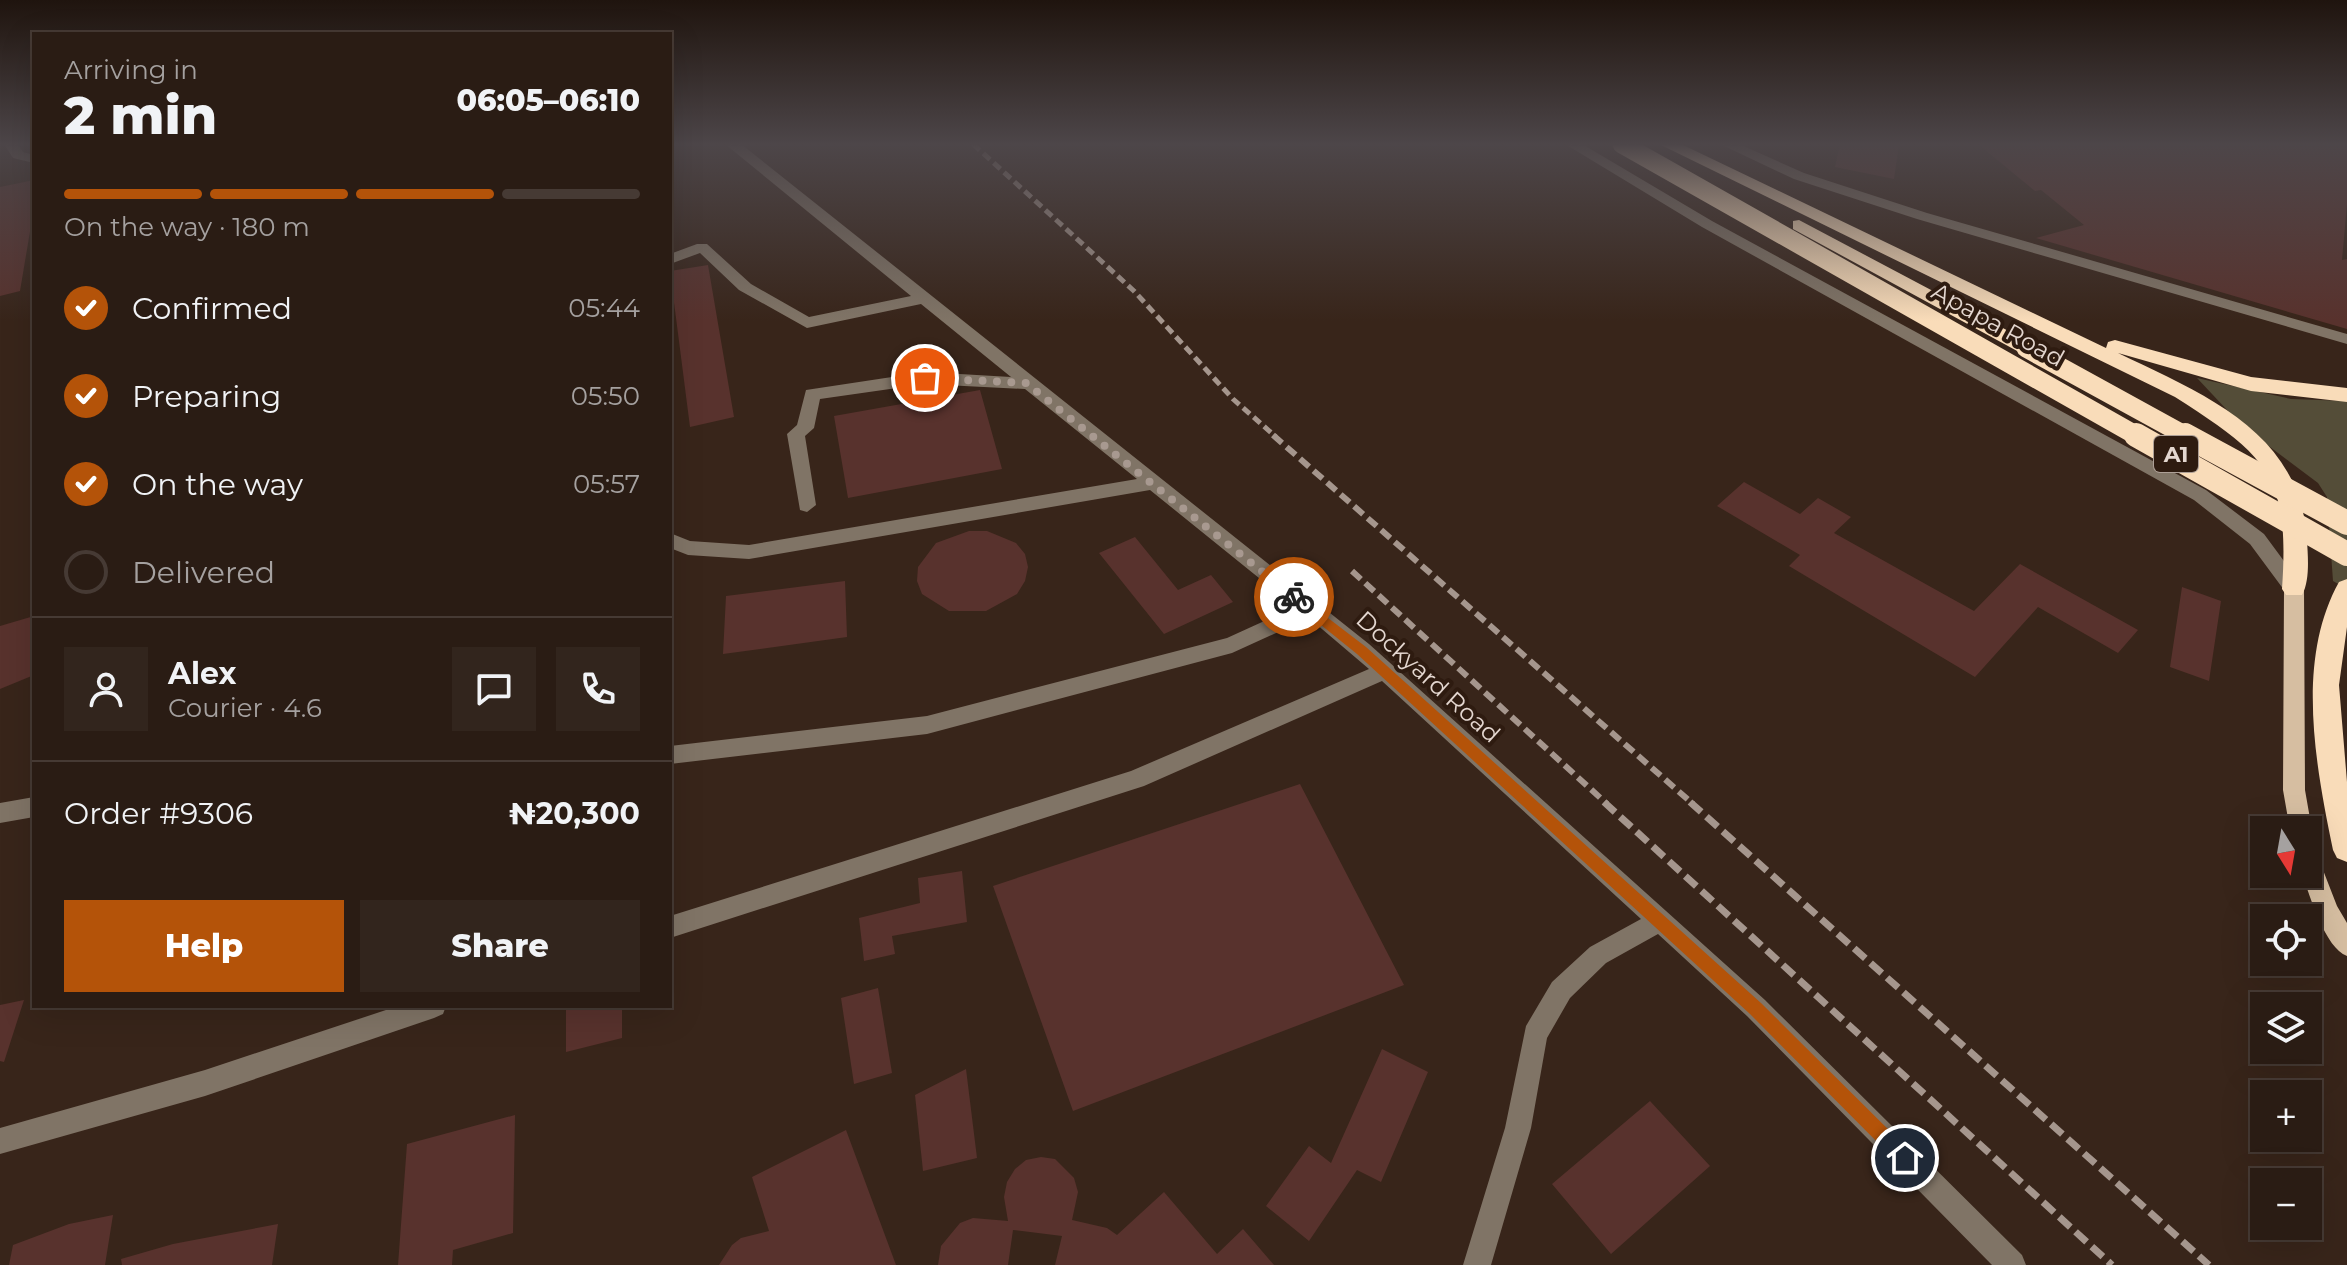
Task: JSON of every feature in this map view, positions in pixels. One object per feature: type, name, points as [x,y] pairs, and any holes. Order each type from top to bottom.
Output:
[{"type":"highway","name":"Apapa Road","points":[[1726,203],[2347,554]]},
{"type":"highway","name":"Apapa Road","points":[[1762,203],[2347,523]]},
{"type":"highway","points":[[1791,203],[2182,392],[2240,430],[2264,452],[2282,476],[2295,504],[2299,538],[2294,589]]},
{"type":"highway","points":[[2044,323],[2185,368],[2251,384],[2347,395]]},
{"type":"highway","points":[[2347,588],[2339,609],[2327,681],[2327,736],[2347,850]]},
{"type":"main road","points":[[2294,589],[2293,763],[2299,816]]},
{"type":"main road","points":[[2319,888],[2327,911],[2347,945]]},
{"type":"street","name":"Dockyard Road","points":[[804,203],[1384,671],[1756,1008],[2012,1265]]},
{"type":"street","points":[[1671,203],[2200,495],[2257,539],[2294,589]]},
{"type":"street","points":[[1882,203],[2347,339]]},
{"type":"street","points":[[672,258],[702,247],[745,287],[807,323],[922,299]]},
{"type":"street","points":[[807,505],[796,434],[805,428],[812,394],[925,378],[1026,383]]},
{"type":"street","points":[[672,541],[688,548],[749,552],[1152,483]]},
{"type":"street","points":[[672,755],[927,725],[1232,645],[1310,609]]},
{"type":"street","points":[[672,926],[1136,779],[1384,671]]},
{"type":"street","points":[[0,813],[32,807]]},
{"type":"street","points":[[1477,1265],[1518,1128],[1535,1035],[1561,990],[1598,955],[1660,921]]},
{"type":"street","points":[[0,1141],[205,1083],[428,1008]]},
{"type":"shaded area","points":[[2197,378],[2291,399],[2347,401],[2347,589],[2333,581],[2327,497],[2318,483],[2242,426]]},
{"type":"building","points":[[0,203],[32,203],[20,291],[0,296]]},
{"type":"building","points":[[2057,203],[2347,203],[2342,260],[2347,259],[2347,329],[2036,238],[2084,225]]},
{"type":"building","points":[[708,265],[734,417],[690,427],[672,271]]},
{"type":"building","points":[[980,390],[1002,469],[848,498],[834,416]]},
{"type":"building","points":[[1744,482],[1800,514],[1818,498],[1851,517],[1834,533],[1974,611],[2020,564],[2138,630],[2118,653],[2038,607],[1975,677],[1789,566],[1800,555],[1717,506]]},
{"type":"building","points":[[969,531],[987,531],[1016,543],[1025,554],[1028,567],[1025,581],[1017,594],[986,611],[949,611],[922,594],[917,581],[918,567],[936,543]]},
{"type":"building","points":[[1135,537],[1178,590],[1211,575],[1233,602],[1164,634],[1099,553]]},
{"type":"building","points":[[845,581],[847,637],[723,654],[726,596]]},
{"type":"building","points":[[2182,587],[2221,601],[2209,681],[2170,667]]},
{"type":"building","points":[[32,617],[32,676],[0,689],[0,626]]},
{"type":"building","points":[[1300,784],[1404,985],[1073,1111],[993,886]]},
{"type":"building","points":[[962,871],[967,922],[892,936],[895,954],[864,961],[859,918],[920,903],[918,878]]},
{"type":"building","points":[[878,988],[892,1073],[854,1084],[841,998]]},
{"type":"building","points":[[24,1000],[4,1062],[0,1061],[0,1005]]},
{"type":"building","points":[[566,1008],[622,1008],[622,1038],[566,1052]]},
{"type":"building","points":[[1382,1049],[1428,1072],[1381,1182],[1357,1170],[1309,1241],[1266,1206],[1309,1146],[1331,1163]]},
{"type":"building","points":[[966,1069],[977,1158],[923,1171],[915,1095]]},
{"type":"building","points":[[1650,1101],[1710,1166],[1611,1254],[1552,1184]]},
{"type":"building","points":[[515,1115],[513,1233],[453,1250],[452,1265],[398,1265],[407,1144]]},
{"type":"building","points":[[846,1130],[896,1265],[719,1265],[732,1245],[741,1238],[769,1231],[752,1177]]},
{"type":"building","points":[[1041,1157],[1055,1159],[1074,1178],[1078,1192],[1072,1220],[1107,1228],[1117,1235],[1164,1192],[1217,1254],[1243,1229],[1274,1265],[1055,1265],[1062,1236],[1013,1230],[1008,1265],[938,1265],[941,1246],[960,1223],[973,1218],[1008,1221],[1004,1197],[1007,1182],[1015,1169],[1026,1160]]},
{"type":"building","points":[[113,1215],[105,1265],[9,1265],[13,1245],[69,1224]]},
{"type":"building","points":[[278,1224],[272,1265],[122,1265],[121,1259],[173,1244]]},
{"type":"railway","points":[[1038,203],[1134,291],[1233,399],[1276,437]]},
{"type":"railway","points":[[1273,435],[1693,804]]},
{"type":"railway","points":[[1352,571],[1607,804]]},
{"type":"railway","points":[[1604,802],[2112,1265]]},
{"type":"railway","points":[[1690,802],[2209,1265]]},
{"type":"way so far","points":[[925,378],[1026,383],[1294,597]]},
{"type":"route","points":[[1294,597],[1362,650],[1756,1008],[1905,1158]]}]
